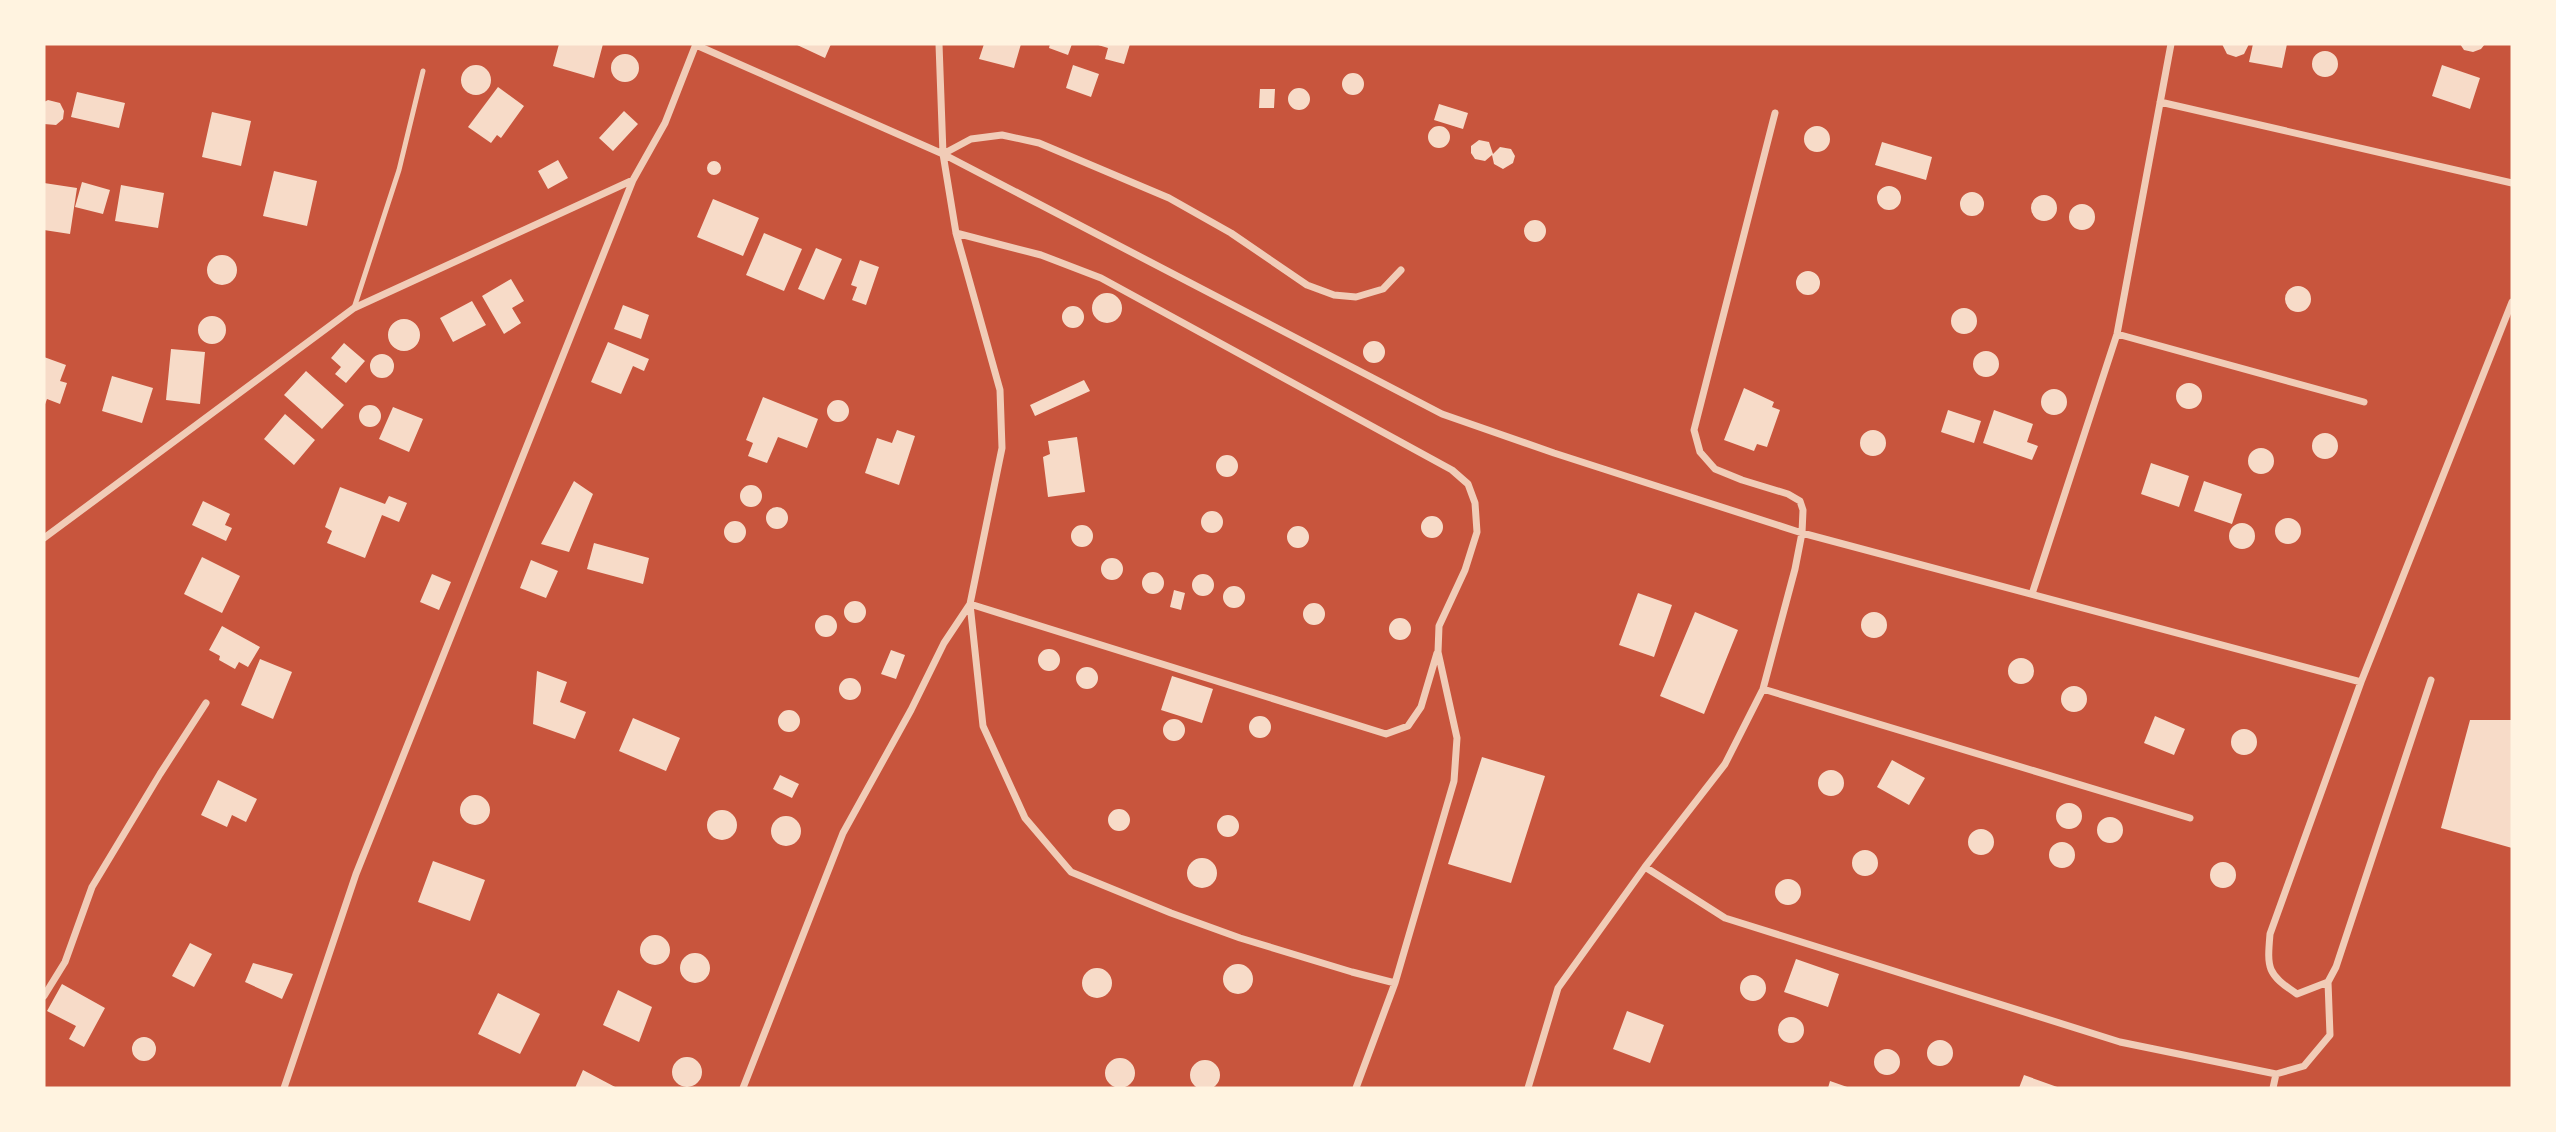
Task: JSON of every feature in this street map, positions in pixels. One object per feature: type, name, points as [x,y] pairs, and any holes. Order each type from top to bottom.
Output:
[{"type":"street","points":[[284,1088],[356,874],[633,180],[665,123],[696,44],[943,154],[1442,414],[1802,533],[2361,682]]},
{"type":"street","points":[[939,44],[943,154],[956,233],[1000,390],[1002,448],[971,604],[983,726],[1025,818],[1071,872],[1171,913],[1240,937],[1395,983]]},
{"type":"street","points":[[2032,594],[2117,334],[2171,44]]},
{"type":"street","points":[[2160,102],[2512,183]]},
{"type":"street","points":[[1528,1088],[1558,988],[1645,867],[1725,764],[1763,689],[1795,569],[1802,533],[1803,510],[1800,501],[1788,494],[1742,480],[1715,468],[1700,452],[1694,430],[1775,113]]},
{"type":"street","points":[[943,154],[971,139],[1002,135],[1039,143],[1169,198],[1231,233],[1307,285],[1334,295],[1356,297],[1382,289],[1401,270]]},
{"type":"street","points":[[44,538],[354,308],[633,180]]},
{"type":"street","points":[[956,233],[1041,255],[1101,278],[1452,470],[1468,484],[1475,502],[1477,532],[1465,570],[1439,626],[1438,652],[1457,738],[1454,781],[1395,983],[1356,1088]]},
{"type":"street","points":[[2328,982],[2297,993],[2275,979],[2268,959],[2270,934],[2361,682],[2512,302]]},
{"type":"street","points":[[2117,334],[2364,402]]},
{"type":"street","points":[[971,604],[1386,734],[1408,726],[1421,707],[1438,652]]},
{"type":"street","points":[[743,1088],[843,833],[911,710],[943,643],[971,604]]},
{"type":"street","points":[[1645,867],[1725,918],[2120,1042],[2276,1074],[2304,1066],[2330,1035],[2328,982],[2336,967],[2431,680]]},
{"type":"street","points":[[1763,689],[2190,818]]},
{"type":"street","points":[[44,996],[65,962],[92,887],[206,703]]},
{"type":"street","points":[[2273,1088],[2276,1074]]},
{"type":"lane","points":[[354,308],[399,170],[423,71]]},
{"type":"building","points":[[559,44],[603,44],[594,78],[553,66]]},
{"type":"building","points":[[795,44],[831,44],[825,58]]},
{"type":"building","points":[[984,44],[1021,44],[1014,68],[979,59]]},
{"type":"building","points":[[1050,44],[1072,44],[1068,55],[1049,48]]},
{"type":"building","points":[[1095,44],[1130,44],[1124,64],[1105,59],[1108,48]]},
{"type":"building","points":[[2222,44],[2249,44],[2244,54],[2236,57],[2227,54]]},
{"type":"building","points":[[2253,44],[2287,44],[2282,68],[2249,62]]},
{"type":"building","points":[[2460,44],[2485,44],[2473,52],[2464,50]]},
{"type":"building","points":[[2325,51],[2334,55],[2338,64],[2334,73],[2325,77],[2316,73],[2312,64],[2316,55]]},
{"type":"building","points":[[625,54],[635,58],[639,68],[635,78],[625,82],[615,78],[611,68],[615,58]]},
{"type":"building","points":[[476,65],[482,66],[490,74],[490,86],[482,94],[476,95],[470,94],[462,86],[461,80],[462,74],[470,66]]},
{"type":"building","points":[[1073,65],[1099,74],[1091,97],[1066,88]]},
{"type":"building","points":[[2442,65],[2480,78],[2470,109],[2432,96]]},
{"type":"building","points":[[1353,73],[1361,76],[1364,84],[1361,92],[1353,95],[1345,92],[1342,84],[1345,76]]},
{"type":"building","points":[[498,87],[524,106],[501,138],[497,135],[491,143],[468,127]]},
{"type":"building","points":[[1299,88],[1307,91],[1310,99],[1307,107],[1299,110],[1291,107],[1288,99],[1291,91]]},
{"type":"building","points":[[1260,89],[1275,89],[1274,108],[1259,108]]},
{"type":"building","points":[[77,92],[125,103],[119,128],[71,117]]},
{"type":"building","points":[[48,100],[60,103],[64,111],[63,119],[56,125],[44,124],[44,102]]},
{"type":"building","points":[[1439,104],[1468,113],[1463,129],[1434,120]]},
{"type":"building","points":[[624,111],[638,124],[613,151],[599,138]]},
{"type":"building","points":[[212,112],[251,121],[241,166],[202,157]]},
{"type":"building","points":[[1439,126],[1447,129],[1450,137],[1447,145],[1439,148],[1431,145],[1428,137],[1431,129]]},
{"type":"building","points":[[1817,126],[1826,130],[1830,139],[1826,148],[1817,152],[1808,148],[1804,139],[1808,130]]},
{"type":"building","points":[[1479,140],[1489,142],[1493,154],[1500,147],[1511,149],[1515,156],[1513,163],[1503,169],[1494,164],[1492,155],[1485,161],[1475,159],[1471,146]]},
{"type":"building","points":[[1882,142],[1932,157],[1926,180],[1875,165]]},
{"type":"building","points":[[558,160],[568,178],[548,189],[538,171]]},
{"type":"building","points":[[711,161],[717,161],[721,168],[717,175],[711,175],[707,171],[707,165]]},
{"type":"building","points":[[274,171],[317,181],[307,226],[263,216]]},
{"type":"building","points":[[82,182],[110,190],[103,214],[75,207]]},
{"type":"building","points":[[44,183],[77,188],[70,234],[44,230]]},
{"type":"building","points":[[121,185],[164,193],[158,228],[115,221]]},
{"type":"building","points":[[1889,186],[1900,193],[1901,198],[1894,209],[1889,210],[1878,203],[1877,198],[1884,187]]},
{"type":"building","points":[[1972,192],[1983,199],[1984,204],[1977,215],[1972,216],[1961,209],[1960,204],[1967,193]]},
{"type":"building","points":[[2044,195],[2053,199],[2057,208],[2053,217],[2044,221],[2035,217],[2031,208],[2035,199]]},
{"type":"building","points":[[713,199],[759,218],[743,256],[697,237]]},
{"type":"building","points":[[2082,204],[2091,208],[2095,217],[2091,226],[2082,230],[2073,226],[2069,217],[2073,208]]},
{"type":"building","points":[[1535,220],[1543,223],[1546,231],[1543,239],[1535,242],[1527,239],[1524,231],[1527,223]]},
{"type":"building","points":[[764,233],[802,249],[784,291],[746,275]]},
{"type":"building","points":[[816,248],[842,259],[824,300],[798,289]]},
{"type":"building","points":[[222,255],[233,259],[237,270],[233,281],[222,285],[211,281],[207,270],[211,259]]},
{"type":"building","points":[[860,260],[879,267],[866,305],[852,300],[857,287],[851,285]]},
{"type":"building","points":[[1808,271],[1819,278],[1820,283],[1813,294],[1808,295],[1797,288],[1796,283],[1803,272]]},
{"type":"building","points":[[511,279],[524,301],[512,308],[521,323],[504,334],[482,296]]},
{"type":"building","points":[[2298,286],[2307,290],[2311,299],[2307,308],[2298,312],[2289,308],[2285,299],[2289,290]]},
{"type":"building","points":[[1107,293],[1118,297],[1122,308],[1118,319],[1107,323],[1096,319],[1092,308],[1096,297]]},
{"type":"building","points":[[472,301],[486,325],[453,342],[440,318]]},
{"type":"building","points":[[623,305],[649,315],[641,339],[614,329]]},
{"type":"building","points":[[1073,306],[1081,309],[1084,317],[1081,325],[1073,328],[1065,325],[1062,317],[1065,309]]},
{"type":"building","points":[[1964,308],[1973,312],[1977,321],[1973,330],[1964,334],[1955,330],[1951,321],[1955,312]]},
{"type":"building","points":[[212,316],[222,320],[226,330],[222,340],[212,344],[202,340],[198,330],[202,320]]},
{"type":"building","points":[[404,319],[415,324],[420,335],[415,346],[404,351],[393,346],[388,335],[393,324]]},
{"type":"building","points":[[1374,341],[1382,344],[1385,352],[1382,360],[1374,363],[1366,360],[1363,352],[1366,344]]},
{"type":"building","points":[[608,342],[649,359],[644,371],[633,366],[621,394],[591,382]]},
{"type":"building","points":[[344,343],[365,361],[346,383],[335,374],[341,367],[331,358]]},
{"type":"building","points":[[171,349],[205,352],[200,404],[166,400]]},
{"type":"building","points":[[1986,351],[1995,355],[1999,364],[1995,373],[1986,377],[1977,373],[1973,364],[1977,355]]},
{"type":"building","points":[[382,354],[390,358],[394,366],[390,374],[382,378],[374,374],[370,366],[374,358]]},
{"type":"building","points":[[44,357],[66,365],[60,381],[67,383],[60,404],[47,399],[44,407]]},
{"type":"building","points":[[306,371],[344,405],[322,429],[284,395]]},
{"type":"building","points":[[112,376],[153,388],[142,423],[102,411]]},
{"type":"building","points":[[1084,380],[1090,391],[1035,416],[1030,405]]},
{"type":"building","points":[[2189,383],[2198,387],[2202,396],[2198,405],[2189,409],[2180,405],[2176,396],[2180,387]]},
{"type":"building","points":[[1744,388],[1774,402],[1772,407],[1780,410],[1767,447],[1757,444],[1754,451],[1724,440]]},
{"type":"building","points":[[2054,389],[2063,393],[2067,402],[2063,411],[2054,415],[2045,411],[2041,402],[2045,393]]},
{"type":"building","points":[[763,397],[818,419],[807,448],[778,437],[767,463],[748,456],[753,443],[746,440]]},
{"type":"building","points":[[838,400],[846,403],[849,411],[846,419],[838,422],[830,419],[827,411],[830,403]]},
{"type":"building","points":[[370,405],[378,408],[381,416],[378,424],[370,427],[362,424],[359,416],[362,408]]},
{"type":"building","points":[[393,407],[423,419],[409,452],[379,439]]},
{"type":"building","points":[[1948,410],[1981,421],[1974,443],[1941,432]]},
{"type":"building","points":[[1994,410],[2033,424],[2027,442],[2038,446],[2032,460],[1983,443]]},
{"type":"building","points":[[285,414],[315,440],[294,465],[264,439]]},
{"type":"building","points":[[897,430],[915,436],[899,485],[865,473],[877,438],[892,443]]},
{"type":"building","points":[[1873,430],[1882,434],[1886,443],[1882,452],[1873,456],[1864,452],[1860,443],[1864,434]]},
{"type":"building","points":[[2325,433],[2334,437],[2338,446],[2334,455],[2325,459],[2316,455],[2312,446],[2316,437]]},
{"type":"building","points":[[1077,437],[1085,492],[1048,497],[1043,457],[1050,454],[1048,441]]},
{"type":"building","points":[[2261,448],[2270,452],[2274,461],[2270,470],[2261,474],[2252,470],[2248,461],[2252,452]]},
{"type":"building","points":[[1227,455],[1235,458],[1238,466],[1235,474],[1227,477],[1219,474],[1216,466],[1219,458]]},
{"type":"building","points":[[2151,463],[2189,476],[2179,507],[2141,494]]},
{"type":"building","points":[[574,481],[593,494],[569,552],[541,544]]},
{"type":"building","points":[[2204,481],[2242,494],[2232,524],[2194,511]]},
{"type":"building","points":[[751,485],[759,488],[762,496],[759,504],[751,507],[743,504],[740,496],[743,488]]},
{"type":"building","points":[[340,487],[385,504],[389,496],[407,503],[399,522],[382,515],[365,558],[327,543],[332,531],[325,527]]},
{"type":"building","points":[[203,501],[230,514],[225,525],[232,528],[226,541],[192,525]]},
{"type":"building","points":[[777,507],[785,510],[788,518],[785,526],[777,529],[769,526],[766,518],[769,510]]},
{"type":"building","points":[[1212,511],[1220,514],[1223,522],[1220,530],[1212,533],[1204,530],[1201,522],[1204,514]]},
{"type":"building","points":[[1432,516],[1440,519],[1443,527],[1440,535],[1432,538],[1424,535],[1421,527],[1424,519]]},
{"type":"building","points":[[2288,518],[2297,522],[2301,531],[2297,540],[2288,544],[2279,540],[2275,531],[2279,522]]},
{"type":"building","points":[[735,521],[743,524],[746,532],[743,540],[735,543],[727,540],[724,532],[727,524]]},
{"type":"building","points":[[2242,523],[2251,527],[2255,536],[2251,545],[2242,549],[2233,545],[2229,536],[2233,527]]},
{"type":"building","points":[[1082,525],[1090,528],[1093,536],[1090,544],[1082,547],[1074,544],[1071,536],[1074,528]]},
{"type":"building","points":[[1298,526],[1306,529],[1309,537],[1306,545],[1298,548],[1290,545],[1287,537],[1290,529]]},
{"type":"building","points":[[594,543],[649,558],[643,584],[587,569]]},
{"type":"building","points":[[202,557],[240,576],[222,613],[184,594]]},
{"type":"building","points":[[1112,558],[1120,561],[1123,569],[1120,577],[1112,580],[1104,577],[1101,569],[1104,561]]},
{"type":"building","points":[[531,560],[558,571],[546,598],[520,588]]},
{"type":"building","points":[[1153,572],[1161,575],[1164,583],[1161,591],[1153,594],[1145,591],[1142,583],[1145,575]]},
{"type":"building","points":[[432,574],[451,582],[439,610],[420,602]]},
{"type":"building","points":[[1203,574],[1211,577],[1214,585],[1211,593],[1203,596],[1195,593],[1192,585],[1195,577]]},
{"type":"building","points":[[1234,586],[1242,589],[1245,597],[1242,605],[1234,608],[1226,605],[1223,597],[1226,589]]},
{"type":"building","points":[[1174,590],[1185,593],[1181,610],[1170,607]]},
{"type":"building","points":[[1638,593],[1672,605],[1654,657],[1619,645]]},
{"type":"building","points":[[855,601],[863,604],[866,612],[863,620],[855,623],[847,620],[844,612],[847,604]]},
{"type":"building","points":[[1314,603],[1322,606],[1325,614],[1322,622],[1314,625],[1306,622],[1303,614],[1306,606]]},
{"type":"building","points":[[1695,612],[1738,630],[1704,714],[1660,696]]},
{"type":"building","points":[[1874,612],[1883,616],[1887,625],[1883,634],[1874,638],[1865,634],[1861,625],[1865,616]]},
{"type":"building","points":[[826,615],[834,618],[837,626],[834,634],[826,637],[818,634],[815,626],[818,618]]},
{"type":"building","points":[[1400,618],[1408,621],[1411,629],[1408,637],[1400,640],[1392,637],[1389,629],[1392,621]]},
{"type":"building","points":[[222,626],[260,647],[248,667],[239,662],[235,669],[219,660],[220,656],[209,650]]},
{"type":"building","points":[[1049,649],[1057,652],[1060,660],[1057,668],[1049,671],[1041,668],[1038,660],[1041,652]]},
{"type":"building","points":[[891,650],[905,655],[896,679],[881,674]]},
{"type":"building","points":[[2021,658],[2030,662],[2034,671],[2030,680],[2021,684],[2012,680],[2008,671],[2012,662]]},
{"type":"building","points":[[260,659],[292,672],[273,719],[241,705]]},
{"type":"building","points":[[1087,667],[1095,670],[1098,678],[1095,686],[1087,689],[1079,686],[1076,678],[1079,670]]},
{"type":"building","points":[[537,671],[567,682],[560,702],[586,712],[575,739],[533,724]]},
{"type":"building","points":[[1172,676],[1213,689],[1202,723],[1161,710]]},
{"type":"building","points":[[850,678],[858,681],[861,689],[858,697],[850,700],[842,697],[839,689],[842,681]]},
{"type":"building","points":[[2074,686],[2083,690],[2087,699],[2083,708],[2074,712],[2065,708],[2061,699],[2065,690]]},
{"type":"building","points":[[789,710],[797,713],[800,721],[797,729],[789,732],[781,729],[778,721],[781,713]]},
{"type":"building","points":[[1260,716],[1268,719],[1271,727],[1268,735],[1260,738],[1252,735],[1249,727],[1252,719]]},
{"type":"building","points":[[2155,716],[2185,729],[2174,755],[2144,743]]},
{"type":"building","points":[[633,718],[680,738],[666,771],[619,751]]},
{"type":"building","points":[[1174,719],[1182,722],[1185,730],[1182,738],[1174,741],[1166,738],[1163,730],[1166,722]]},
{"type":"building","points":[[2470,720],[2512,720],[2512,848],[2441,828]]},
{"type":"building","points":[[2244,729],[2253,733],[2257,742],[2253,751],[2244,755],[2235,751],[2231,742],[2235,733]]},
{"type":"building","points":[[1482,757],[1545,776],[1511,883],[1448,864]]},
{"type":"building","points":[[1892,760],[1925,778],[1909,805],[1877,787]]},
{"type":"building","points":[[1831,770],[1840,774],[1844,783],[1840,792],[1831,796],[1822,792],[1818,783],[1822,774]]},
{"type":"building","points":[[780,775],[799,784],[792,798],[773,789]]},
{"type":"building","points":[[218,780],[257,799],[246,822],[232,815],[227,827],[201,815]]},
{"type":"building","points":[[475,795],[486,799],[490,810],[486,821],[475,825],[464,821],[460,810],[464,799]]},
{"type":"building","points":[[2069,803],[2078,807],[2082,816],[2078,825],[2069,829],[2060,825],[2056,816],[2060,807]]},
{"type":"building","points":[[1119,809],[1127,812],[1130,820],[1127,828],[1119,831],[1111,828],[1108,820],[1111,812]]},
{"type":"building","points":[[722,810],[733,814],[737,825],[733,836],[722,840],[711,836],[707,825],[711,814]]},
{"type":"building","points":[[1228,815],[1236,818],[1239,826],[1236,834],[1228,837],[1220,834],[1217,826],[1220,818]]},
{"type":"building","points":[[786,816],[797,820],[801,831],[797,842],[786,846],[775,842],[771,831],[775,820]]},
{"type":"building","points":[[2110,817],[2119,821],[2123,830],[2119,839],[2110,843],[2101,839],[2097,830],[2101,821]]},
{"type":"building","points":[[1981,829],[1990,833],[1994,842],[1990,851],[1981,855],[1972,851],[1968,842],[1972,833]]},
{"type":"building","points":[[2062,842],[2071,846],[2075,855],[2071,864],[2062,868],[2053,864],[2049,855],[2053,846]]},
{"type":"building","points":[[1865,850],[1874,854],[1878,863],[1874,872],[1865,876],[1856,872],[1852,863],[1856,854]]},
{"type":"building","points":[[1202,858],[1213,862],[1217,873],[1213,884],[1202,888],[1191,884],[1187,873],[1191,862]]},
{"type":"building","points":[[433,861],[485,880],[470,921],[418,902]]},
{"type":"building","points":[[2223,862],[2232,866],[2236,875],[2232,884],[2223,888],[2214,884],[2210,875],[2214,866]]},
{"type":"building","points":[[1788,879],[1797,883],[1801,892],[1797,901],[1788,905],[1779,901],[1775,892],[1779,883]]},
{"type":"building","points":[[655,935],[666,939],[670,950],[666,961],[655,965],[644,961],[640,950],[644,939]]},
{"type":"building","points":[[190,943],[212,954],[194,987],[172,976]]},
{"type":"building","points":[[695,953],[706,957],[710,968],[706,979],[695,983],[684,979],[680,968],[684,957]]},
{"type":"building","points":[[1796,959],[1839,974],[1828,1007],[1784,992]]},
{"type":"building","points":[[253,963],[293,974],[282,999],[245,982]]},
{"type":"building","points":[[1238,964],[1249,968],[1253,979],[1249,990],[1238,994],[1227,990],[1223,979],[1227,968]]},
{"type":"building","points":[[1097,968],[1108,972],[1112,983],[1108,994],[1097,998],[1086,994],[1082,983],[1086,972]]},
{"type":"building","points":[[1753,975],[1762,979],[1766,988],[1762,997],[1753,1001],[1744,997],[1740,988],[1744,979]]},
{"type":"building","points":[[62,984],[105,1008],[84,1047],[69,1039],[76,1026],[47,1011]]},
{"type":"building","points":[[618,990],[652,1007],[639,1042],[603,1025]]},
{"type":"building","points":[[498,993],[540,1014],[520,1054],[478,1034]]},
{"type":"building","points":[[1627,1011],[1664,1025],[1650,1063],[1613,1049]]},
{"type":"building","points":[[1791,1017],[1800,1021],[1804,1030],[1800,1039],[1791,1043],[1782,1039],[1778,1030],[1782,1021]]},
{"type":"building","points":[[144,1037],[153,1040],[156,1049],[153,1058],[144,1061],[135,1058],[132,1049],[135,1040]]},
{"type":"building","points":[[1940,1040],[1949,1044],[1953,1053],[1949,1062],[1940,1066],[1931,1062],[1927,1053],[1931,1044]]},
{"type":"building","points":[[1887,1049],[1896,1053],[1900,1062],[1896,1071],[1887,1075],[1878,1071],[1874,1062],[1878,1053]]},
{"type":"building","points":[[687,1057],[698,1061],[702,1072],[698,1083],[687,1087],[676,1083],[672,1072],[676,1061]]},
{"type":"building","points":[[1120,1058],[1131,1062],[1135,1073],[1131,1084],[1120,1088],[1109,1084],[1105,1073],[1109,1062]]},
{"type":"building","points":[[1205,1060],[1216,1064],[1220,1075],[1216,1086],[1205,1090],[1194,1086],[1190,1075],[1194,1064]]},
{"type":"building","points":[[583,1070],[617,1088],[575,1088]]},
{"type":"building","points":[[2024,1075],[2060,1088],[2019,1088]]},
{"type":"building","points":[[1830,1081],[1850,1088],[1828,1088]]}]
